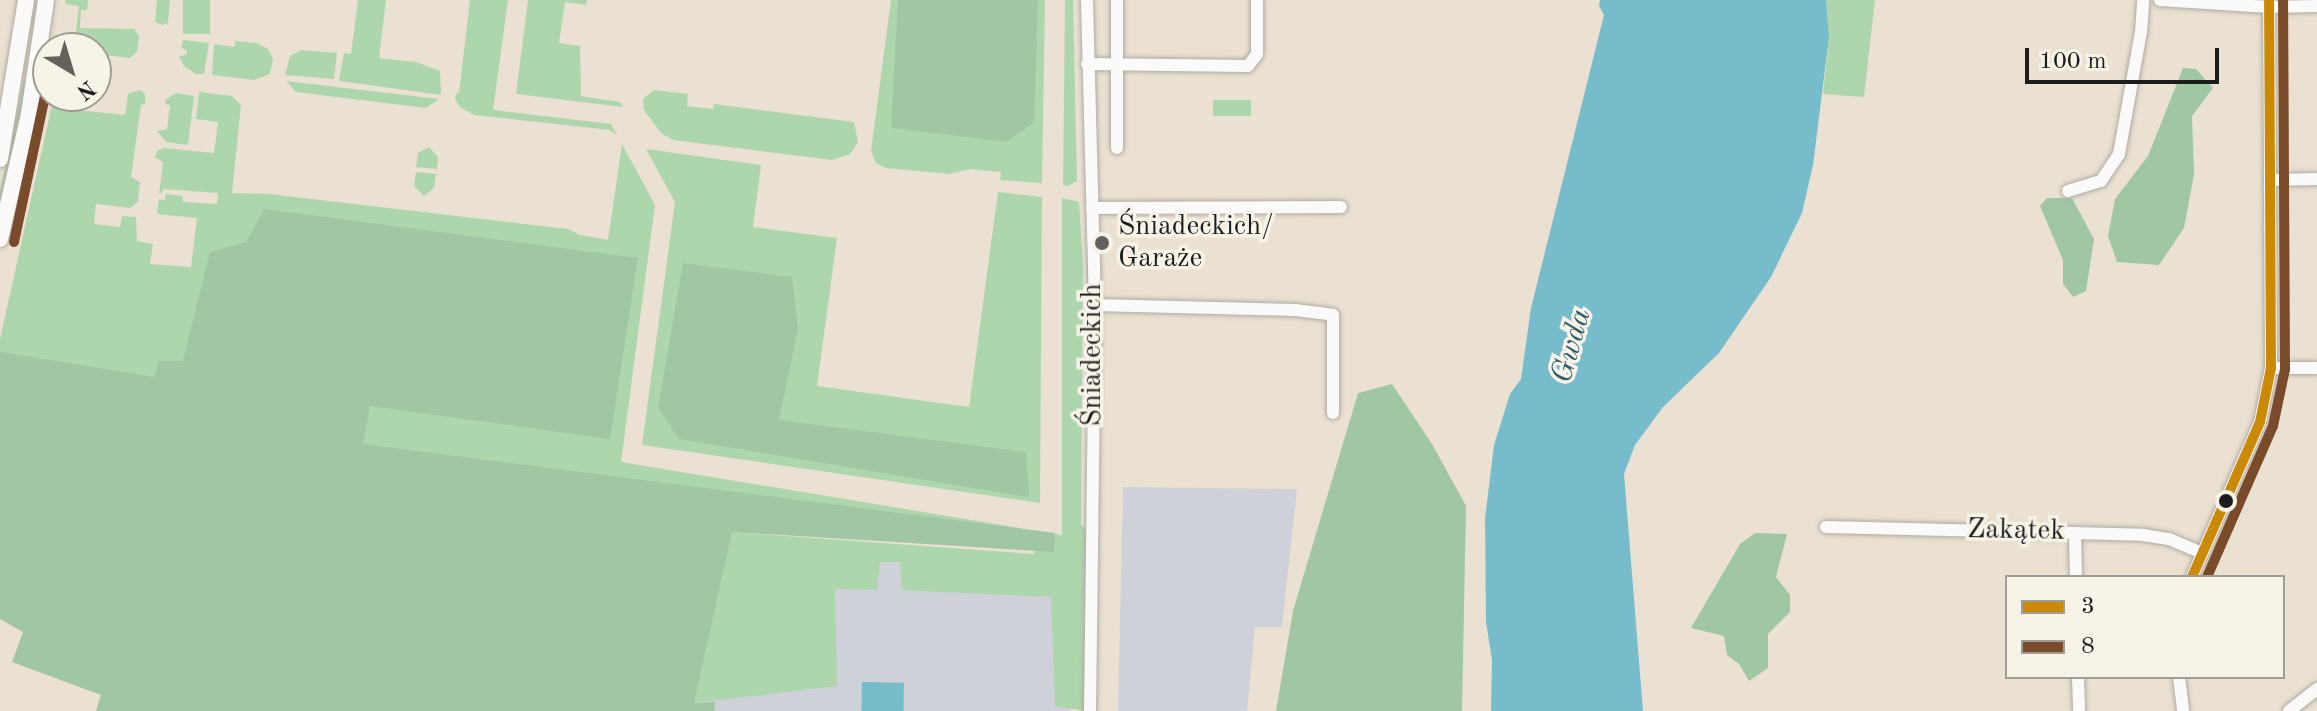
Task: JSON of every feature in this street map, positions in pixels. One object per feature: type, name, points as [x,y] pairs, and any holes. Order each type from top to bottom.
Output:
[{"type":"main road","points":[[0,159],[26,0]]},
{"type":"main road","points":[[0,239],[29,114],[46,0]]},
{"type":"street","name":"Śniadeckich","points":[[1087,0],[1095,305],[1090,711]]},
{"type":"street","points":[[1117,0],[1117,148]]},
{"type":"street","points":[[1087,64],[1248,66],[1257,54],[1257,0]]},
{"type":"street","points":[[2068,191],[2101,181],[2119,154],[2141,32],[2143,0]]},
{"type":"street","points":[[2160,0],[2317,6]]},
{"type":"street","points":[[2193,575],[2260,422],[2271,368],[2269,4]]},
{"type":"street","points":[[2272,180],[2317,179]]},
{"type":"street","points":[[1092,208],[1341,207]]},
{"type":"street","points":[[1095,305],[1295,310],[1333,315],[1333,413]]},
{"type":"street","points":[[2271,368],[2317,368]]},
{"type":"street","name":"Zakątek","points":[[1826,527],[2158,536],[2202,553]]},
{"type":"street","points":[[2075,533],[2076,575]]},
{"type":"street","points":[[2078,679],[2079,711]]},
{"type":"street","points":[[2179,679],[2183,711]]},
{"type":"street","points":[[2289,711],[2317,689]]},
{"type":"shaded area","points":[[1123,487],[1297,489],[1282,627],[1255,627],[1247,711],[1118,711]]},
{"type":"shaded area","points":[[731,532],[1072,589],[1071,711],[692,711]]},
{"type":"green space","points":[[65,0],[88,0],[87,10],[81,10],[80,28],[134,29],[139,36],[137,52],[130,58],[112,56],[112,32],[76,32],[79,6],[65,4]]},
{"type":"green space","points":[[157,0],[170,0],[168,23],[163,25],[155,22]]},
{"type":"green space","points":[[183,0],[210,0],[210,34],[183,34]]},
{"type":"green space","points":[[358,0],[386,0],[379,58],[416,62],[440,71],[441,95],[339,81],[344,53],[351,54]]},
{"type":"green space","points":[[470,0],[508,0],[493,110],[611,124],[617,135],[610,130],[474,115],[460,107],[455,99],[459,93]]},
{"type":"green space","points":[[528,0],[587,0],[586,5],[565,2],[559,43],[580,46],[581,96],[620,102],[638,131],[623,107],[516,94]]},
{"type":"green space","points":[[891,0],[1045,0],[1042,183],[1000,180],[1001,172],[970,169],[950,174],[886,168],[876,163],[871,151]]},
{"type":"green space","points":[[898,0],[1038,0],[1034,122],[1007,142],[891,128]]},
{"type":"green space","points":[[1065,0],[1073,0],[1077,181],[1068,186],[1063,185]]},
{"type":"green space","points":[[1826,0],[1875,0],[1864,97],[1823,94],[1829,37]]},
{"type":"green space","points":[[183,40],[209,43],[204,74],[196,74],[184,66],[179,56],[186,55],[187,50],[181,48]]},
{"type":"green space","points":[[236,41],[257,43],[268,49],[273,59],[270,74],[254,80],[212,75],[214,44],[234,47]]},
{"type":"green space","points":[[301,50],[337,53],[334,79],[285,75],[290,56]]},
{"type":"green space","points":[[2183,68],[2196,69],[2213,88],[2192,116],[2194,174],[2184,228],[2159,265],[2117,262],[2108,236],[2115,199],[2148,156]]},
{"type":"green space","points":[[24,80],[27,81],[18,138],[0,211],[0,190]]},
{"type":"green space","points":[[286,81],[439,99],[426,108],[296,92]]},
{"type":"green space","points":[[140,90],[145,94],[131,177],[140,182],[138,202],[130,208],[96,204],[94,224],[120,227],[122,216],[136,217],[137,241],[153,244],[150,264],[191,267],[197,218],[157,214],[159,199],[165,200],[166,194],[183,196],[183,202],[217,204],[218,193],[164,189],[159,195],[163,162],[155,157],[157,151],[164,148],[214,153],[218,122],[196,119],[199,92],[232,96],[241,105],[232,193],[269,194],[568,229],[580,235],[608,240],[622,144],[655,205],[621,462],[1062,535],[1062,198],[1079,202],[1083,265],[1081,525],[1087,529],[1085,711],[1055,706],[1051,597],[902,590],[900,562],[880,562],[877,590],[835,589],[837,686],[694,703],[731,532],[1034,554],[1036,540],[0,393],[0,339],[50,112],[125,115],[128,94]]},
{"type":"green space","points":[[654,90],[688,94],[687,106],[713,109],[714,104],[854,122],[858,142],[850,154],[832,160],[673,140],[661,133],[644,110],[643,99]]},
{"type":"green space","points":[[176,93],[194,96],[188,145],[166,142],[157,131],[167,129],[170,105],[165,104],[165,100]]},
{"type":"green space","points":[[1213,100],[1251,100],[1251,116],[1213,116]]},
{"type":"green space","points":[[429,147],[438,157],[437,169],[416,167],[418,153]]},
{"type":"green space","points":[[646,149],[761,165],[753,227],[837,238],[817,386],[969,407],[998,192],[1042,197],[1040,503],[642,445],[675,202]]},
{"type":"green space","points":[[416,172],[436,174],[434,188],[424,196],[414,186]]},
{"type":"green space","points":[[2047,198],[2072,198],[2094,239],[2086,291],[2073,297],[2063,284],[2063,260],[2040,206]]},
{"type":"green space","points":[[264,209],[638,258],[610,439],[370,406],[363,444],[1055,533],[1054,552],[732,532],[694,703],[715,702],[714,711],[96,711],[101,695],[12,662],[23,632],[0,619],[0,352],[154,377],[159,361],[183,361],[210,252],[246,242]]},
{"type":"green space","points":[[1087,240],[1089,262],[1087,518]]},
{"type":"green space","points":[[683,263],[792,277],[798,328],[779,420],[1026,452],[1029,497],[679,439],[658,408]]},
{"type":"green space","points":[[1392,384],[1432,444],[1466,506],[1462,711],[1276,711],[1293,611],[1358,393]]},
{"type":"green space","points":[[1755,533],[1787,534],[1776,577],[1790,595],[1790,612],[1768,634],[1768,668],[1749,681],[1739,664],[1727,655],[1724,636],[1691,628],[1740,544]]},
{"type":"water","name":"Gwda","points":[[1600,0],[1826,0],[1829,37],[1813,165],[1802,213],[1771,277],[1719,353],[1663,407],[1635,445],[1624,474],[1643,711],[1491,711],[1492,660],[1486,622],[1485,519],[1494,445],[1510,394],[1521,379],[1531,308],[1604,15],[1599,6]]},
{"type":"water","points":[[862,682],[904,683],[904,711],[861,711]]},
{"type":"transit line","name":"3","points":[[2193,575],[2260,422],[2271,368],[2269,0]]},
{"type":"transit line","name":"8","points":[[2208,575],[2273,426],[2285,369],[2283,0]]},
{"type":"transit line","name":"8","points":[[14,242],[42,112]]},
{"type":"place","name":"Śniadeckich/ Garaże","points":[[1102,243]]}]
